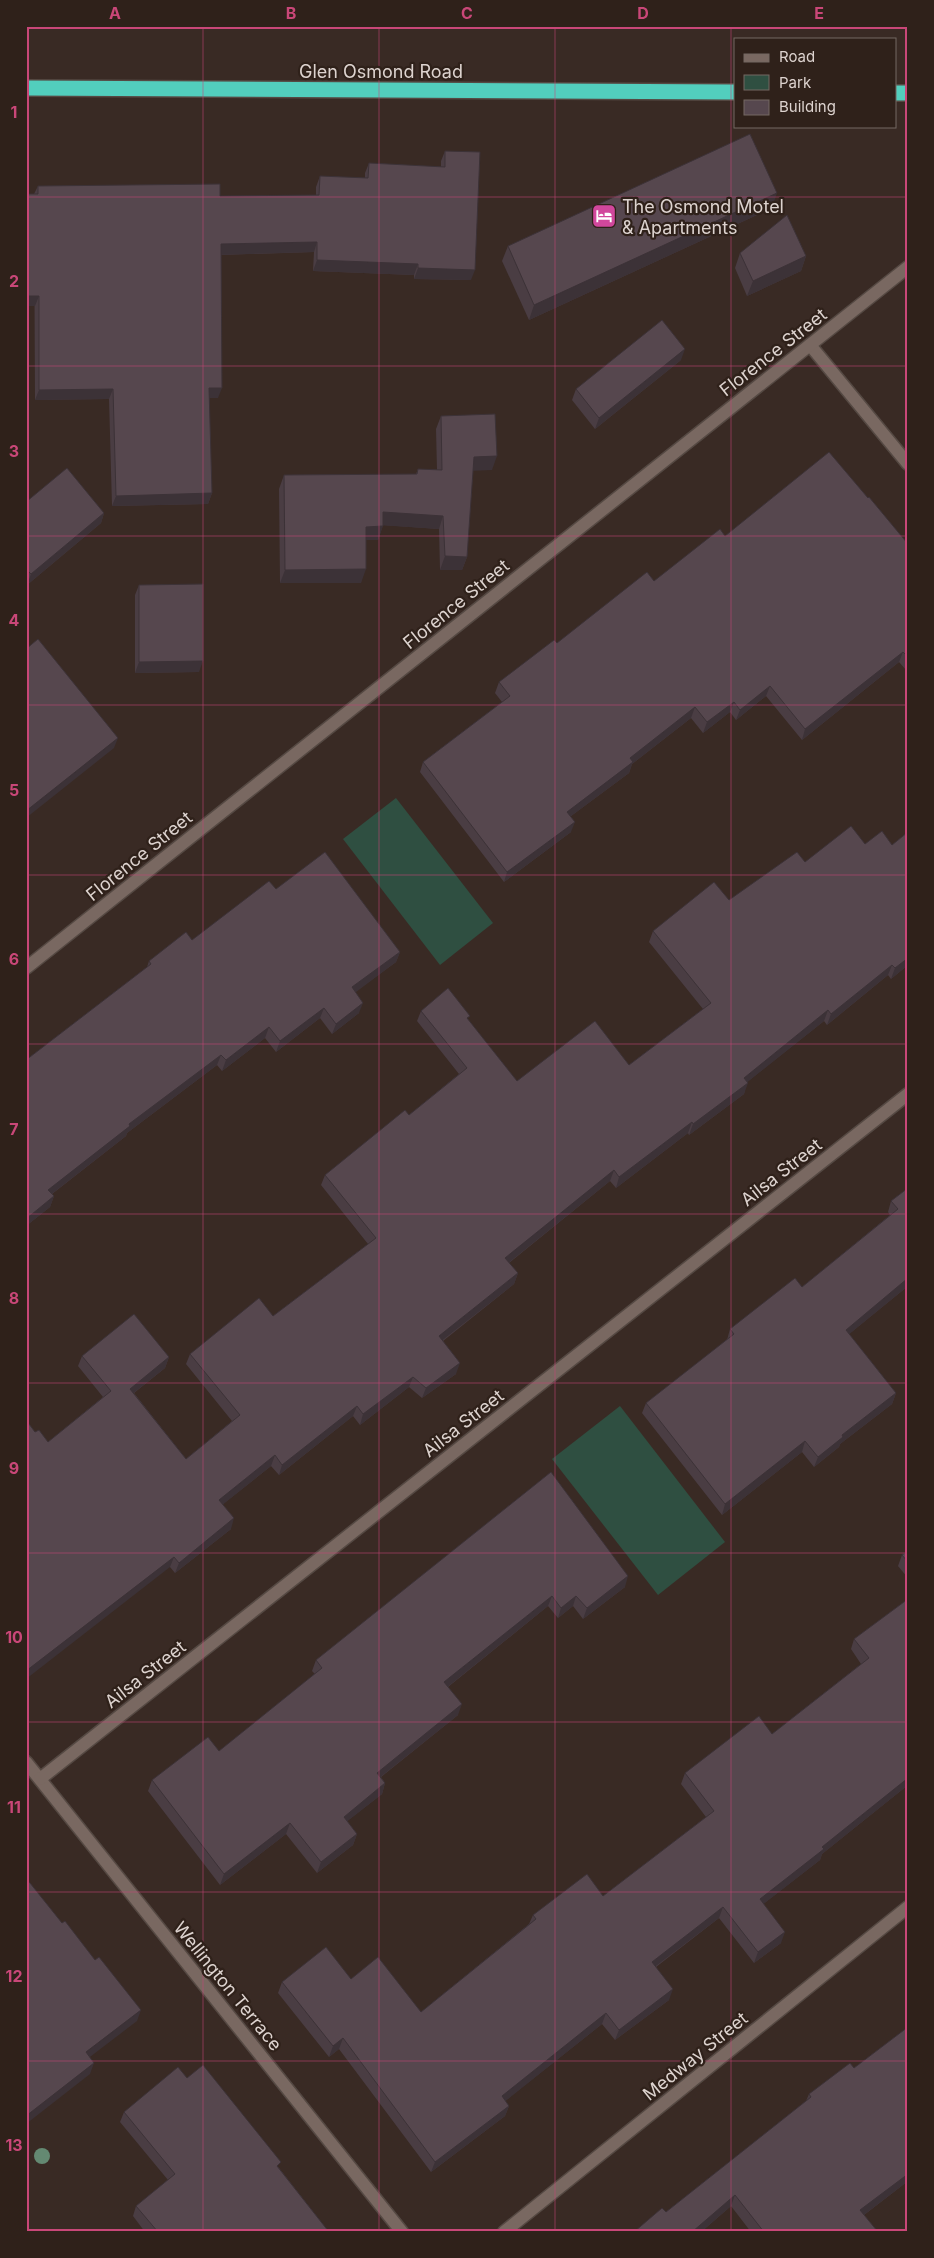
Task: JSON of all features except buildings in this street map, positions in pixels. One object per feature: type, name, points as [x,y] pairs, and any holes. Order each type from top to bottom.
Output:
[{"type":"highway","name":"Glen Osmond Road","points":[[26,88],[734,92]]},
{"type":"street","name":"Florence Street","points":[[26,968],[908,267]]},
{"type":"street","points":[[810,345],[908,464]]},
{"type":"street","name":"Ailsa Street","points":[[40,1780],[908,1094]]},
{"type":"street","name":"Wellington Terrace","points":[[26,1762],[402,2232]]},
{"type":"street","name":"Medway Street","points":[[504,2232],[908,1906]]},
{"type":"green space","points":[[396,798],[493,923],[440,965],[343,839]]},
{"type":"green space","points":[[620,1406],[725,1542],[658,1595],[552,1459]]},
{"type":"place","name":"The Osmond Motel & Apartments","points":[[604,216]]}]
